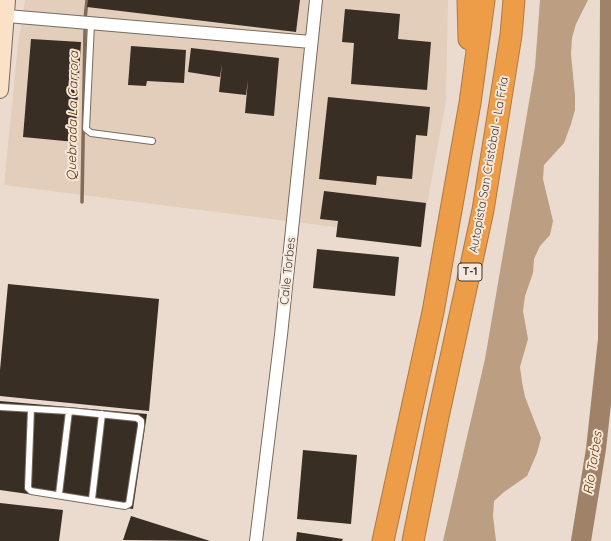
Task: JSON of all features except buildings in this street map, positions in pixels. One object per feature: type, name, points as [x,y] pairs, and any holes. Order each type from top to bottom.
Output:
[{"type":"highway","points":[[468,0],[470,103]]},
{"type":"highway","name":"T-1","points":[[383,541],[433,312],[470,103],[484,0]]},
{"type":"highway","name":"Autopista San Cristóbal - La Fría","points":[[413,541],[483,210],[511,35],[514,0]]},
{"type":"main road","points":[[0,90],[7,16],[7,0]]},
{"type":"street","name":"Calle Torbes","points":[[256,541],[281,336],[316,0]]},
{"type":"street","points":[[7,16],[311,42]]},
{"type":"lane","points":[[91,24],[86,129],[91,133],[152,141]]},
{"type":"lane","points":[[0,407],[69,411],[102,414],[137,418],[141,421],[129,504],[125,506],[92,499],[31,491],[27,486],[31,409]]},
{"type":"lane","points":[[59,494],[69,411]]},
{"type":"lane","points":[[92,499],[102,414]]},
{"type":"shaded area","points":[[25,0],[448,0],[446,100],[421,238],[4,185],[18,45]]},
{"type":"shaded area","points":[[540,0],[588,0],[576,24],[572,38],[571,54],[575,110],[564,143],[544,165],[543,179],[553,221],[550,235],[540,246],[534,259],[533,273],[525,296],[523,311],[528,339],[520,367],[522,382],[525,397],[541,438],[537,453],[527,476],[494,501],[493,516],[496,541],[443,541],[485,359],[535,67]]},
{"type":"waterway","name":"Quebrada La Carrora","points":[[85,19],[87,0]]},
{"type":"waterway","name":"Río Torbes","points":[[581,541],[596,449],[608,339],[610,0]]},
{"type":"waterway","name":"Quebrada La Carrora","points":[[82,202],[85,30]]},
{"type":"waterway","name":"Río Torbes","points":[[604,378],[611,379]]}]
